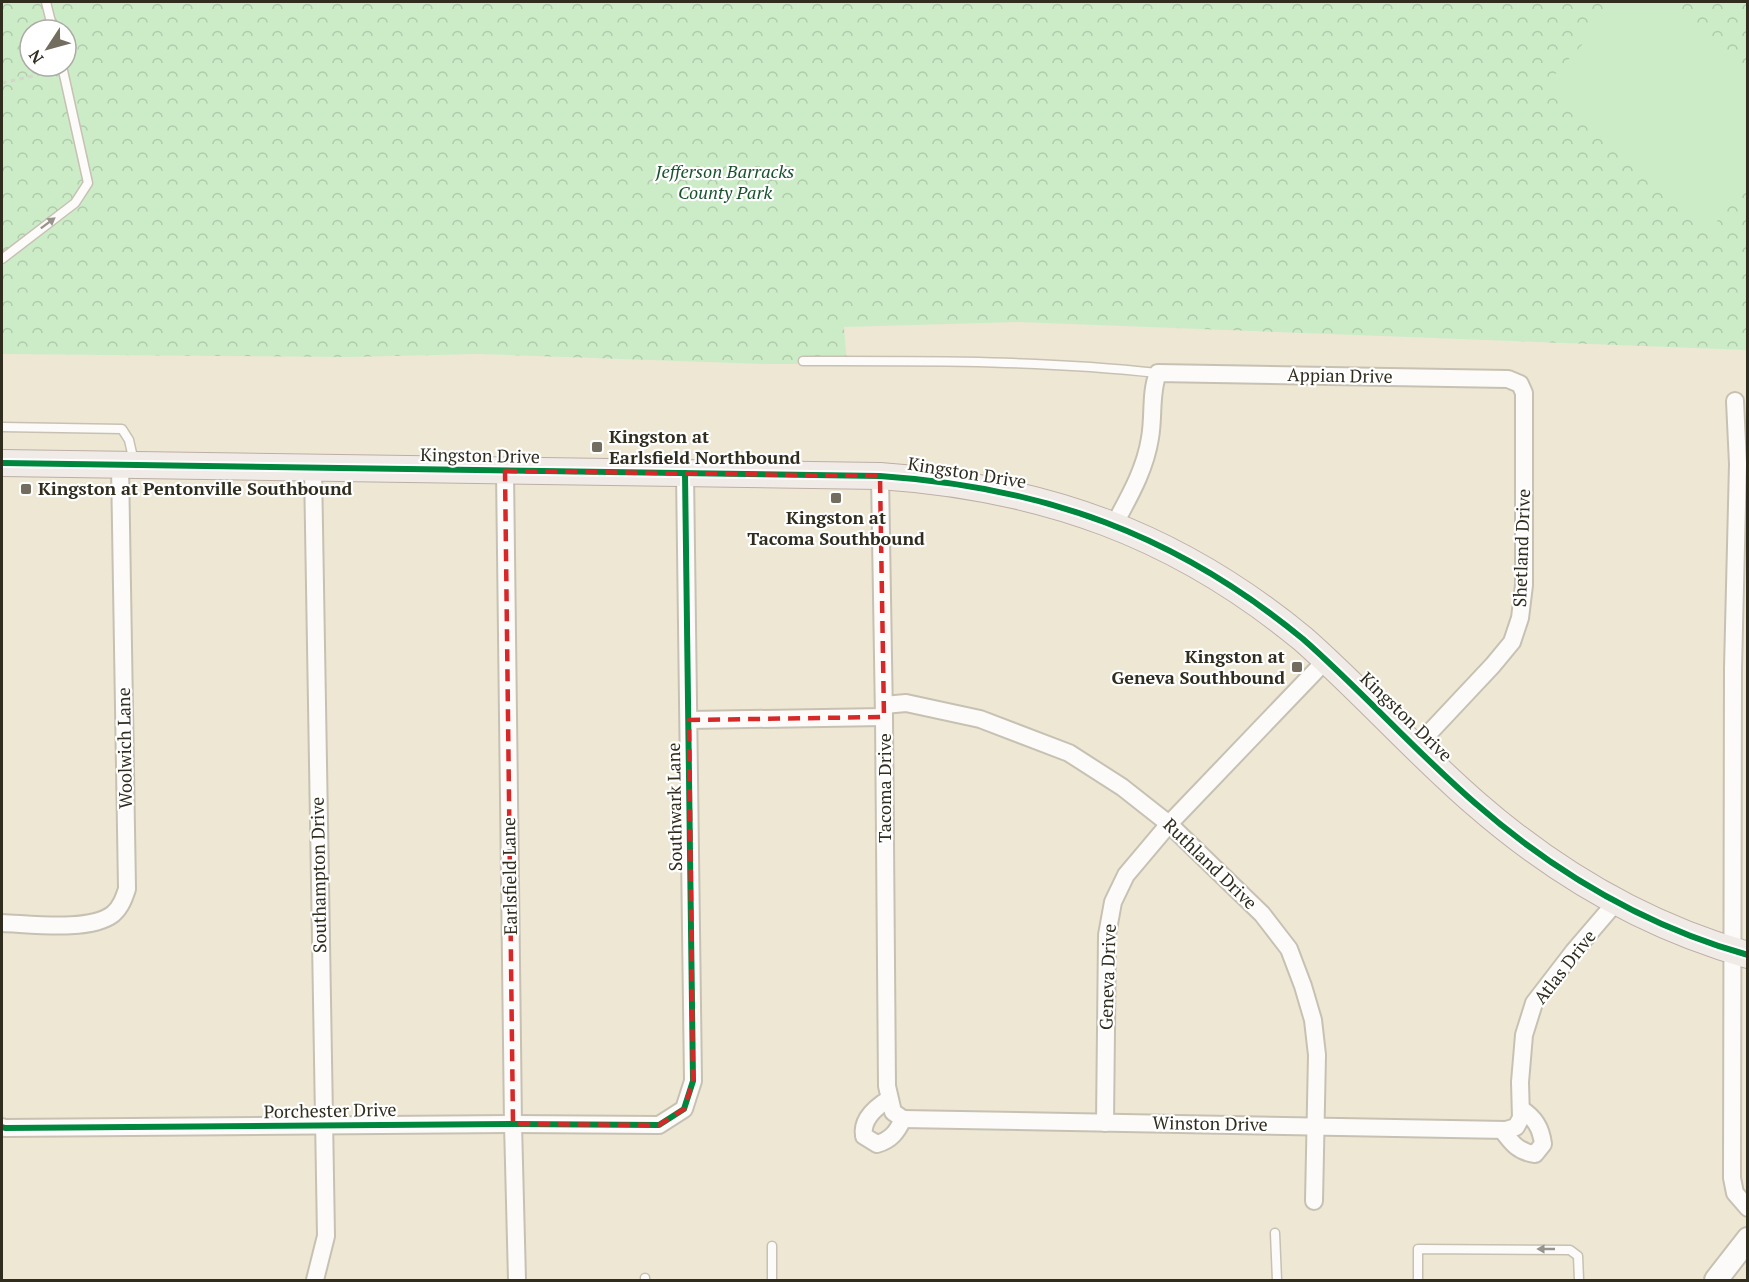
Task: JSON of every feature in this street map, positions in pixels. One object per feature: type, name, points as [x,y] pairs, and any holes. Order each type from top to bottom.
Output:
[{"type":"main road","name":"Kingston Drive","points":[[2,463],[880,476],[939,481],[1009,493],[1077,511],[1161,546],[1218,577],[1278,619],[1326,660],[1473,801],[1528,847],[1557,867],[1616,902],[1665,926],[1740,953]]},
{"type":"main road","points":[[1721,1278],[1748,1239]]},
{"type":"street","name":"Appian Drive","points":[[1158,373],[1508,379],[1520,384]]},
{"type":"street","points":[[1114,525],[1140,474],[1150,439],[1154,383],[1158,373]]},
{"type":"street","name":"Shetland Drive","points":[[1416,747],[1512,642],[1520,618],[1524,585],[1524,393],[1520,384]]},
{"type":"street","points":[[1735,401],[1738,464],[1733,647],[1740,953],[1732,1178],[1735,1193],[1748,1208]]},
{"type":"street","name":"Woolwich Lane","points":[[2,923],[86,925],[114,913],[122,904],[127,889],[127,465]]},
{"type":"street","name":"Southampton Drive","points":[[314,468],[326,1236],[315,1281]]},
{"type":"street","name":"Earlsfield Lane","points":[[505,471],[517,1281]]},
{"type":"street","name":"Southwark Lane","points":[[659,1125],[684,1108],[693,1081],[685,473]]},
{"type":"street","name":"Tacoma Drive","points":[[880,476],[887,1086],[889,1099]]},
{"type":"street","name":"Geneva Drive","points":[[1105,1123],[1107,935],[1113,902],[1126,875],[1170,824],[1326,660]]},
{"type":"street","name":"Ruthland Drive","points":[[689,720],[884,711],[906,703],[980,719],[1069,753],[1122,787],[1170,824],[1262,914],[1288,949],[1303,986],[1313,1020],[1317,1055],[1314,1201]]},
{"type":"street","name":"Atlas Drive","points":[[1509,1129],[1521,1118],[1520,1082],[1524,1035],[1534,1003],[1616,902]]},
{"type":"street","points":[[889,1099],[893,1112],[903,1119],[897,1132],[886,1142],[877,1144],[864,1136],[863,1128],[867,1117],[889,1099]]},
{"type":"street","points":[[1509,1129],[1515,1147],[1525,1153],[1535,1154],[1543,1144],[1542,1132],[1532,1116],[1521,1109]]},
{"type":"street","name":"Winston Drive","points":[[903,1119],[1509,1129]]},
{"type":"street","name":"Porchester Drive","points":[[2,1127],[659,1125]]},
{"type":"lane","points":[[46,2],[50,18]]},
{"type":"lane","points":[[2,259],[75,203],[88,183],[65,78]]},
{"type":"lane","points":[[803,361],[955,361],[1102,367],[1158,373]]},
{"type":"lane","points":[[2,427],[122,429],[129,440],[127,465]]},
{"type":"lane","points":[[1275,1233],[1277,1281]]},
{"type":"lane","points":[[772,1246],[772,1281]]},
{"type":"lane","points":[[1418,1281],[1418,1249],[1570,1250],[1578,1256],[1579,1281]]},
{"type":"path","points":[[2,83],[24,78]]},
{"type":"highlighted area","points":[[505,471],[880,476],[884,717],[689,720],[693,1081],[684,1109],[659,1125],[513,1124]]},
{"type":"green space","name":"Jefferson Barracks County Park","points":[[2,2],[1747,2],[1747,350],[1019,322],[844,327],[847,364],[764,364],[478,354],[348,357],[2,354]]},
{"type":"green space","points":[[1621,2],[1661,2],[1747,80],[1747,187],[1710,229],[1548,82]]},
{"type":"cycle path","points":[[2,463],[880,476],[997,491],[1052,505],[1105,522],[1156,544],[1206,571],[1255,602],[1325,659],[1475,803],[1536,852],[1569,874],[1637,912],[1673,929],[1748,955]]},
{"type":"cycle path","points":[[2,1127],[659,1125],[684,1109],[693,1081],[685,473]]},
{"type":"place","name":"Kingston at Earlsfield Northbound","points":[[597,447]]},
{"type":"place","name":"Kingston at Pentonville Southbound","points":[[26,489]]},
{"type":"place","name":"Kingston at Tacoma Southbound","points":[[836,498]]},
{"type":"place","name":"Kingston at Geneva Southbound","points":[[1297,667]]}]
